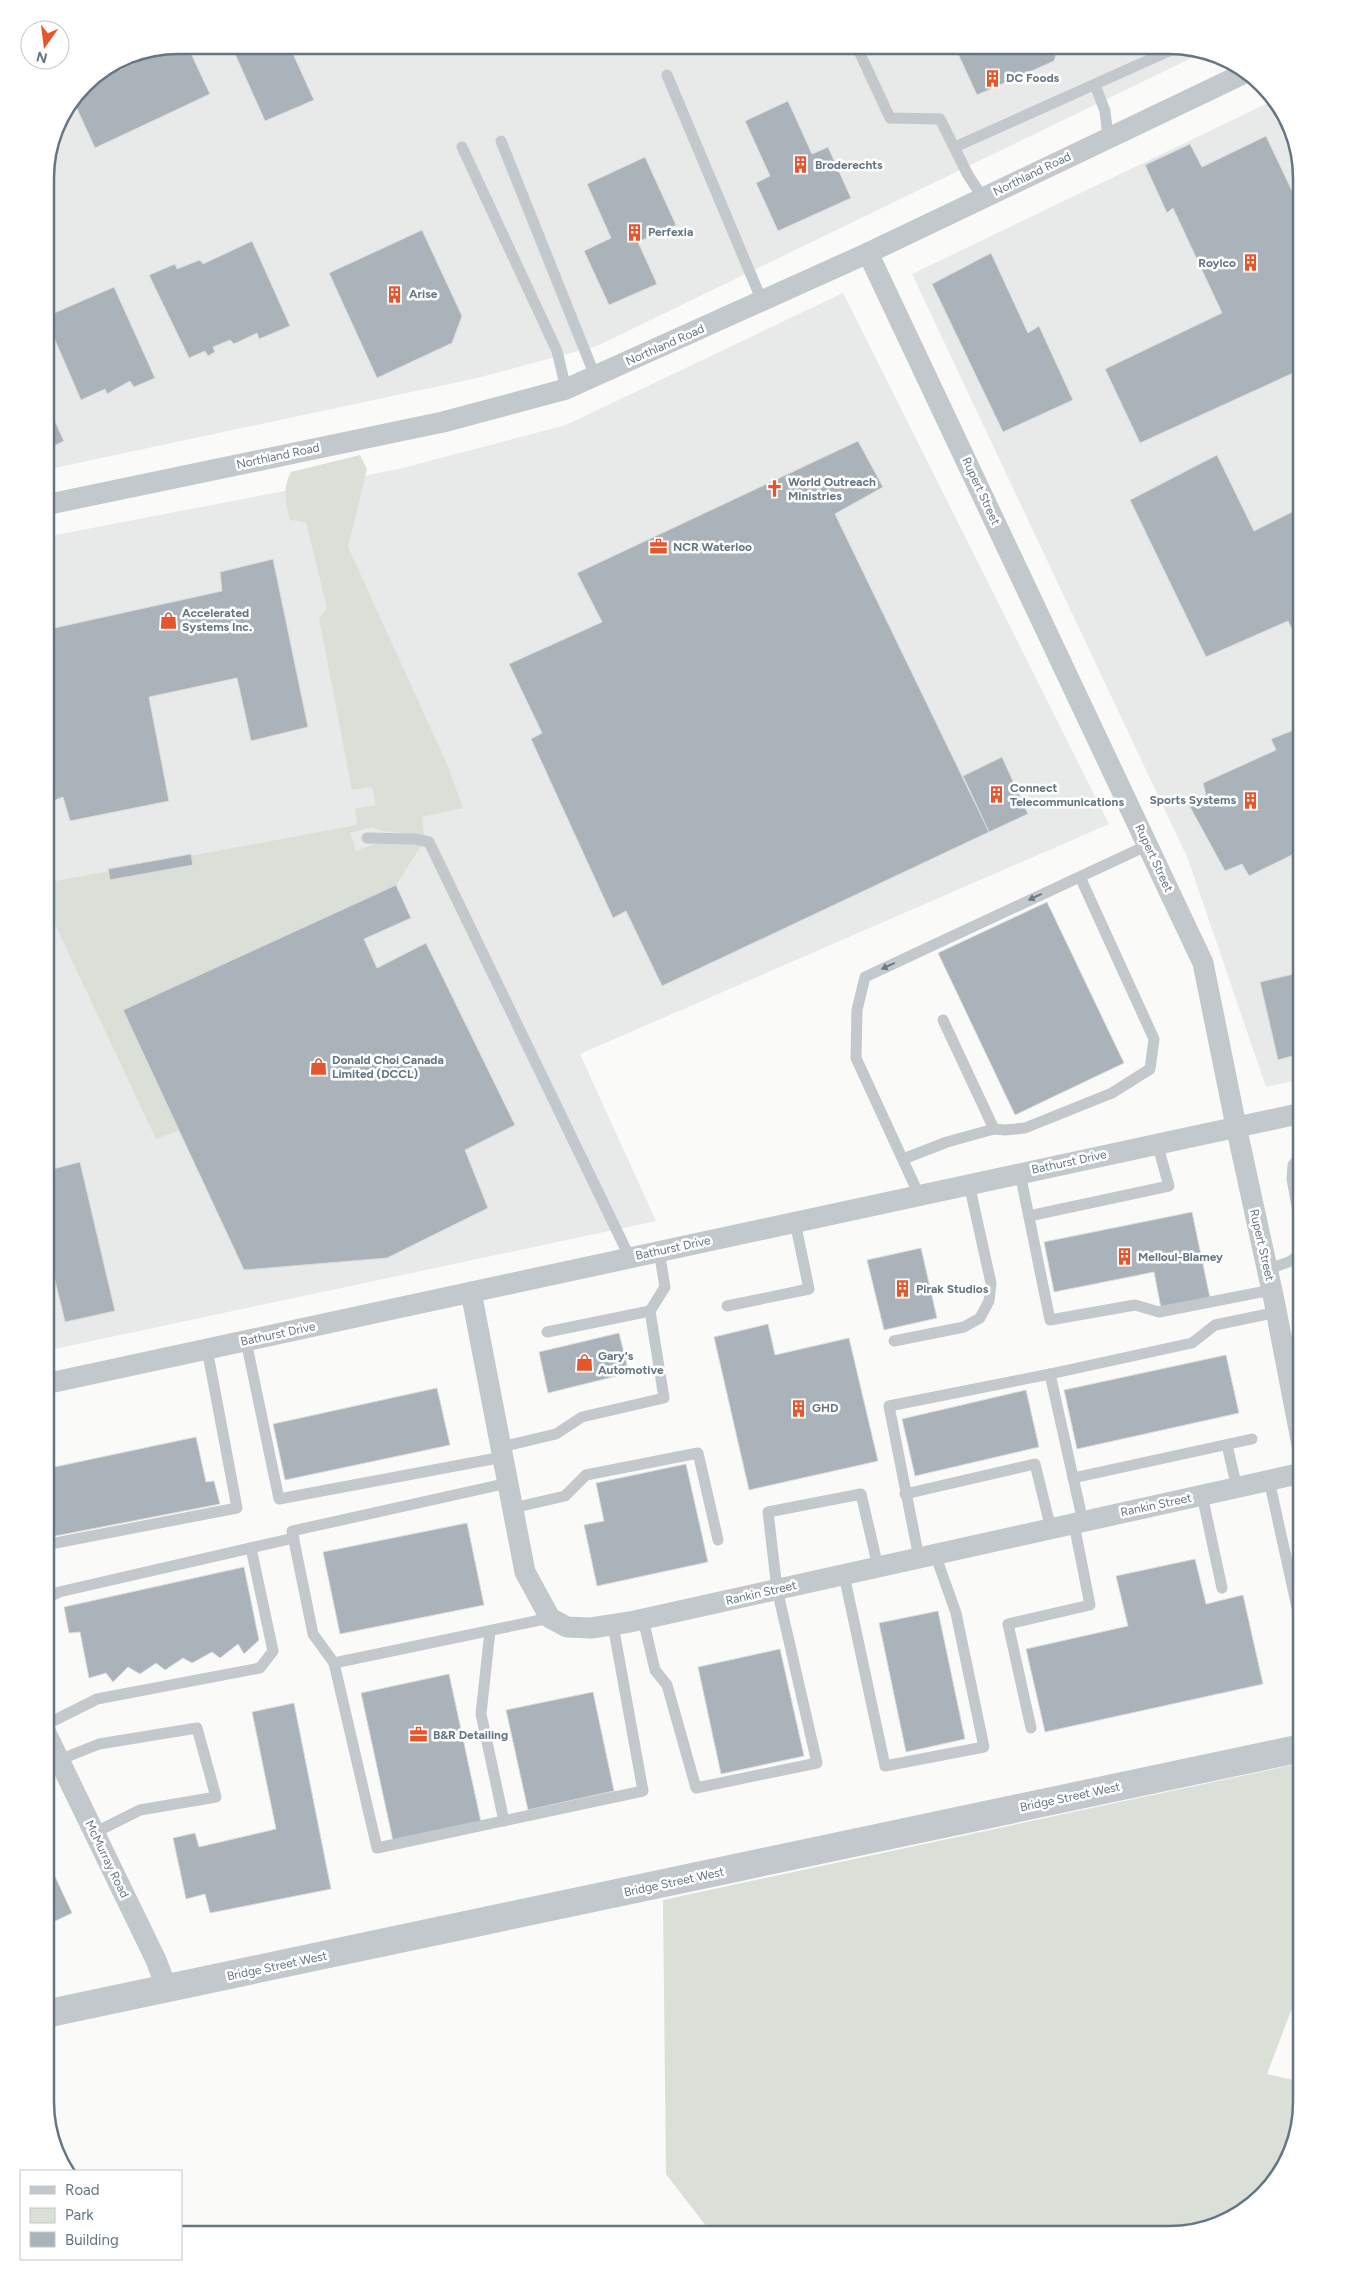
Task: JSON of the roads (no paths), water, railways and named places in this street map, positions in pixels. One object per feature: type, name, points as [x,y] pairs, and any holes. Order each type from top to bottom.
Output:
[{"type":"street","name":"Northland Road","points":[[54,503],[443,422],[566,389],[868,253],[1239,76]]},
{"type":"street","name":"Rupert Street","points":[[868,253],[1203,963],[1293,1399]]},
{"type":"street","name":"Bathurst Drive","points":[[54,1382],[1293,1115]]},
{"type":"street","points":[[471,1292],[525,1572],[550,1618]]},
{"type":"street","name":"Rankin Street","points":[[550,1618],[567,1627],[591,1628],[613,1625],[1293,1475]]},
{"type":"street","name":"McMurray Road","points":[[54,1749],[156,1960],[167,1989]]},
{"type":"street","name":"Bridge Street West","points":[[54,2012],[1293,1750]]},
{"type":"lane","points":[[860,54],[890,118],[940,119],[968,176],[983,198]]},
{"type":"lane","points":[[955,147],[1163,54]]},
{"type":"lane","points":[[667,75],[762,301]]},
{"type":"lane","points":[[1095,85],[1106,111],[1108,137]]},
{"type":"lane","points":[[501,141],[595,376]]},
{"type":"lane","points":[[462,147],[557,351],[566,389]]},
{"type":"lane","points":[[367,838],[415,839],[429,842],[630,1258]]},
{"type":"lane","points":[[919,1195],[856,1058],[856,1010],[865,977],[1148,845]]},
{"type":"lane","points":[[903,1159],[947,1142],[994,1129],[1026,1128],[1112,1093],[1150,1069],[1154,1039],[1080,877]]},
{"type":"lane","points":[[943,1020],[994,1129]]},
{"type":"lane","points":[[1029,1216],[1168,1186],[1158,1143]]},
{"type":"lane","points":[[1293,1165],[1293,1184]]},
{"type":"lane","points":[[1020,1173],[1050,1320],[1135,1305],[1159,1312],[1272,1290]]},
{"type":"lane","points":[[894,1340],[964,1327],[980,1318],[989,1301],[991,1283],[969,1184]]},
{"type":"lane","points":[[727,1306],[809,1289],[795,1222]]},
{"type":"lane","points":[[246,1341],[279,1499],[502,1452],[556,1434],[582,1417],[664,1398],[650,1311],[665,1287],[659,1251]]},
{"type":"lane","points":[[1267,1269],[1293,1261]]},
{"type":"lane","points":[[547,1332],[650,1311]]},
{"type":"lane","points":[[844,1575],[884,1766],[984,1747],[956,1612],[927,1556],[905,1494],[889,1406],[1192,1343],[1215,1324],[1276,1312]]},
{"type":"lane","points":[[54,1543],[238,1508],[207,1349]]},
{"type":"lane","points":[[1031,1728],[1008,1624],[1090,1605],[1073,1478],[1050,1374]]},
{"type":"lane","points":[[1073,1478],[1252,1439]]},
{"type":"lane","points":[[1227,1445],[1237,1488]]},
{"type":"lane","points":[[513,1508],[565,1496],[586,1475],[698,1453],[718,1540]]},
{"type":"lane","points":[[905,1494],[1035,1464],[1050,1529]]},
{"type":"lane","points":[[1269,1480],[1293,1589]]},
{"type":"lane","points":[[508,1483],[292,1531],[313,1634],[334,1663],[377,1848],[643,1791],[613,1625]]},
{"type":"lane","points":[[643,1619],[655,1670],[667,1685],[696,1788],[816,1763],[778,1590],[768,1512],[862,1494],[878,1567]]},
{"type":"lane","points":[[1202,1495],[1222,1588]]},
{"type":"lane","points":[[54,1594],[294,1538]]},
{"type":"lane","points":[[54,1720],[97,1699],[260,1668],[273,1651],[251,1548]]},
{"type":"lane","points":[[334,1663],[550,1618]]},
{"type":"lane","points":[[490,1631],[481,1714],[504,1821]]},
{"type":"lane","points":[[59,1760],[99,1744],[197,1728],[216,1797],[140,1810],[94,1832]]},
{"type":"place","name":"DC Foods","points":[[992,78]]},
{"type":"place","name":"Broderechts","points":[[801,165]]},
{"type":"place","name":"Perfexia","points":[[634,232]]},
{"type":"place","name":"Roylco","points":[[1250,263]]},
{"type":"place","name":"Arise","points":[[395,294]]},
{"type":"place","name":"World Outreach Ministries","points":[[774,489]]},
{"type":"place","name":"NCR Waterloo","points":[[659,547]]},
{"type":"place","name":"Accelerated Systems Inc.","points":[[168,620]]},
{"type":"place","name":"Connect Telecommunications","points":[[996,795]]},
{"type":"place","name":"Sports Systems","points":[[1250,800]]},
{"type":"place","name":"Donald Choi Canada Limited (DCCL)","points":[[318,1067]]},
{"type":"place","name":"Melloul-Blamey","points":[[1124,1257]]},
{"type":"place","name":"Pirak Studios","points":[[902,1289]]},
{"type":"place","name":"Gary's Automotive","points":[[584,1363]]},
{"type":"place","name":"GHD","points":[[798,1408]]},
{"type":"place","name":"B&R Detailing","points":[[419,1735]]}]
